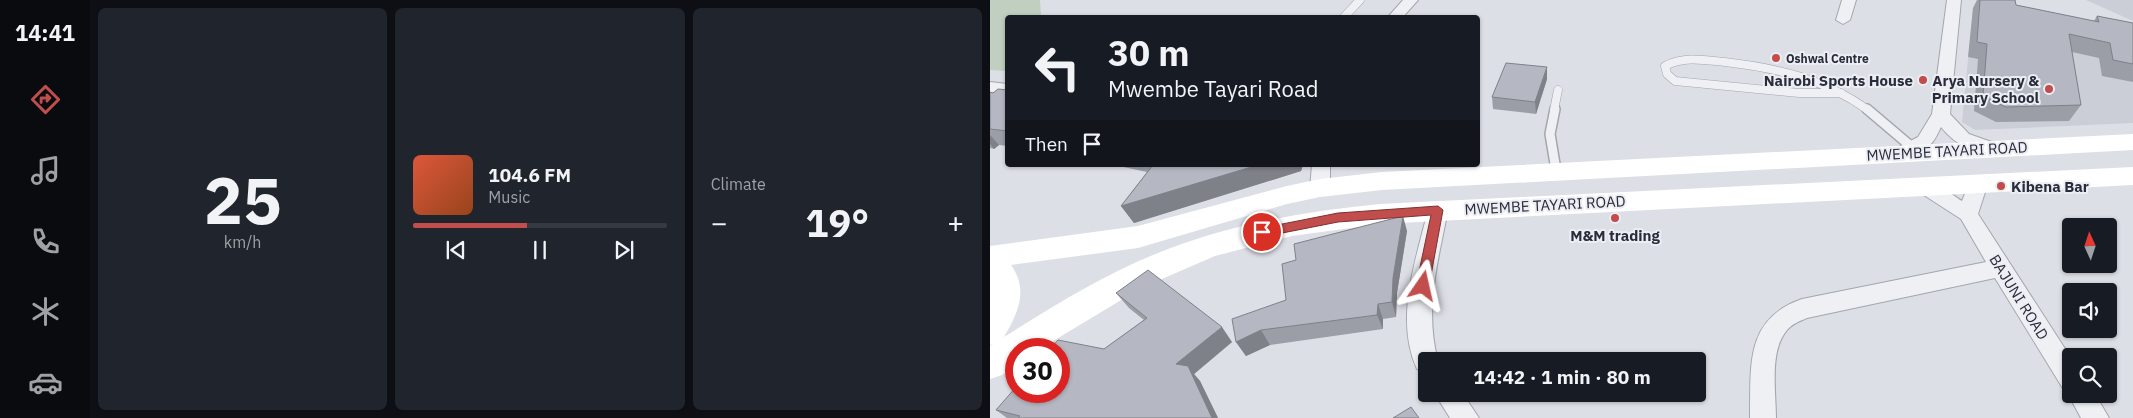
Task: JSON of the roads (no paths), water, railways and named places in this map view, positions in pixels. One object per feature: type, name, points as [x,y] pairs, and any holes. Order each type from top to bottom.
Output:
[{"type":"street","points":[[1397,15],[1411,0]]},
{"type":"street","points":[[1843,20],[1849,0]]},
{"type":"street","points":[[1907,151],[1924,141],[1941,114],[1954,0]]},
{"type":"street","points":[[990,87],[1005,88]]},
{"type":"street","points":[[1941,114],[1954,132],[1964,141],[1994,149]]},
{"type":"street","name":"MWEMBE TAYARI ROAD","points":[[990,257],[1138,237],[1252,205],[1320,177],[1382,181],[1907,151],[2133,142]]},
{"type":"street","points":[[2073,145],[2102,177]]},
{"type":"street","points":[[1733,162],[1747,195]]},
{"type":"street","name":"MWEMBE TAYARI ROAD","points":[[990,364],[1080,307],[1151,269],[1183,256],[1262,232],[1338,218],[1438,210],[2133,176]]},
{"type":"street","points":[[1380,214],[1382,181]]},
{"type":"street","points":[[1968,214],[1978,183]]},
{"type":"street","name":"BAJUNI ROAD","points":[[1924,185],[1968,214],[2062,365]]},
{"type":"street","points":[[1252,205],[1262,232]]},
{"type":"street","points":[[1424,352],[1419,334],[1419,304],[1438,210]]},
{"type":"street","points":[[990,266],[1001,274],[1006,282],[1007,292],[1005,305],[990,331]]},
{"type":"street","points":[[1763,418],[1765,357],[1768,337],[1780,322],[1802,309],[2000,268]]},
{"type":"street","points":[[1454,402],[1466,418]]},
{"type":"street","points":[[2087,403],[2096,418]]},
{"type":"lane","points":[[1346,15],[1360,0]]},
{"type":"lane","points":[[1841,93],[1799,93],[1675,81],[1667,74],[1664,66],[1675,59],[1694,58],[1760,66],[1801,76],[1841,93],[1907,151]]},
{"type":"lane","points":[[1556,170],[1550,134],[1558,90]]},
{"type":"place","name":"Oshwal Centre","points":[[1776,58]]},
{"type":"place","name":"Nairobi Sports House","points":[[1923,80]]},
{"type":"place","name":"Arya Nursery & Primary School","points":[[2049,89]]},
{"type":"place","name":"Kibena Bar","points":[[2001,186]]},
{"type":"place","name":"M&M trading","points":[[1615,218]]}]
